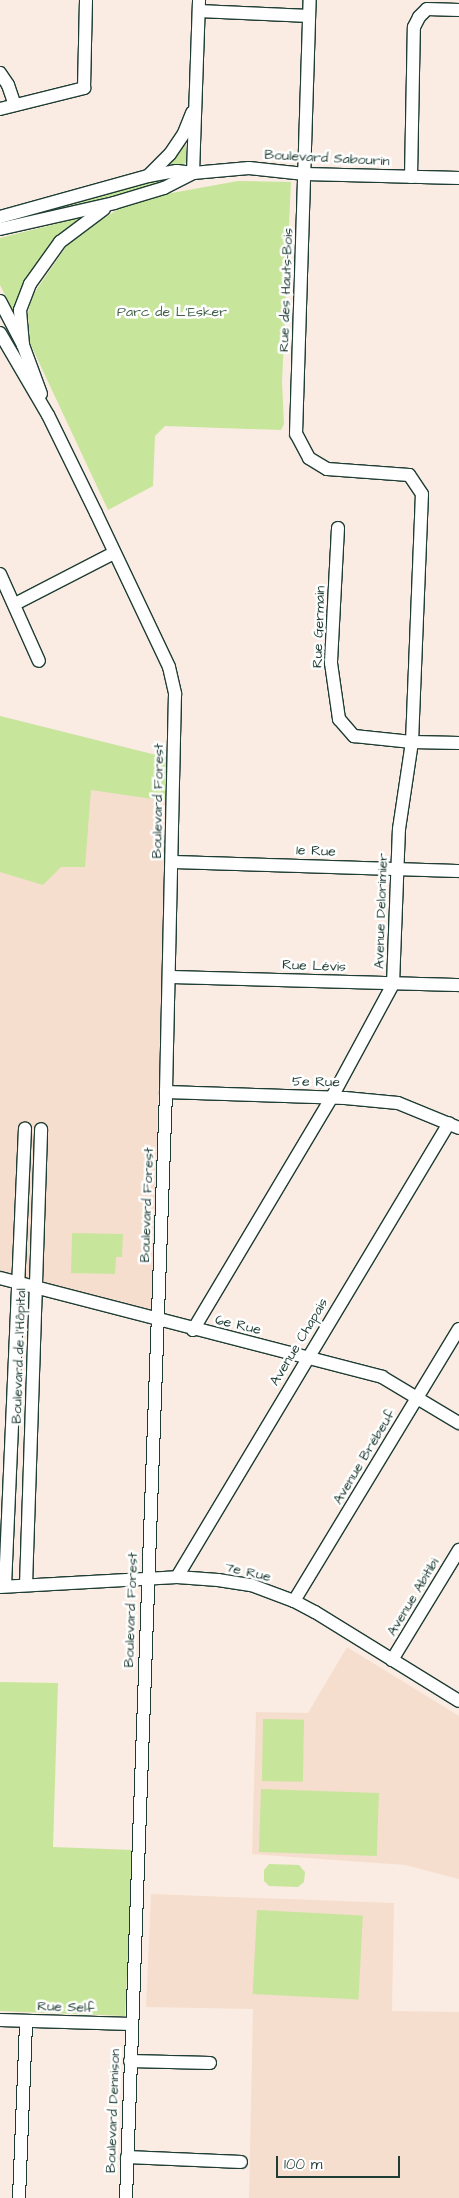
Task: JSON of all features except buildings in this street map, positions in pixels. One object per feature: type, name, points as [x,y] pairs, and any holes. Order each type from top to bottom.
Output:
[{"type":"street","points":[[0,109],[84,88],[86,0]]},
{"type":"street","name":"Rue des Hauts-Bois","points":[[310,0],[296,434],[309,458],[327,469],[409,475]]},
{"type":"street","points":[[194,173],[199,6],[309,16]]},
{"type":"street","points":[[411,177],[414,27],[419,16],[427,9],[459,10]]},
{"type":"street","points":[[0,73],[8,85],[15,105]]},
{"type":"street","points":[[148,176],[170,154],[184,134],[196,96]]},
{"type":"street","name":"Boulevard Sabourin","points":[[0,216],[148,176],[177,172],[194,173],[249,168],[305,174],[459,178]]},
{"type":"street","name":"Boulevard Sabourin","points":[[0,229],[114,203],[164,188],[194,173]]},
{"type":"street","points":[[22,345],[20,310],[30,284],[60,242],[94,214],[114,203]]},
{"type":"street","name":"Boulevard Forest","points":[[0,301],[22,345],[48,415]]},
{"type":"street","name":"Boulevard Forest","points":[[0,333],[48,415],[169,667],[175,694],[166,1092],[132,2024]]},
{"type":"street","name":"Avenue Delorimier","points":[[193,1330],[332,1097],[394,984],[399,829],[412,742],[422,494],[409,475]]},
{"type":"street","name":"Rue Germain","points":[[338,528],[331,663],[339,719],[354,736],[412,742],[459,743]]},
{"type":"street","points":[[15,604],[114,553]]},
{"type":"street","points":[[0,574],[39,660]]},
{"type":"street","name":"1e Rue","points":[[172,862],[459,871]]},
{"type":"street","name":"Rue Lévis","points":[[169,977],[459,985]]},
{"type":"street","name":"5e Rue","points":[[166,1092],[332,1097],[398,1103],[454,1126]]},
{"type":"street","name":"Avenue Chapais","points":[[178,1577],[308,1357],[454,1126]]},
{"type":"street","name":"Boulevard de l'Hôpital","points":[[2,1586],[25,1128]]},
{"type":"street","name":"Boulevard de l'Hôpital","points":[[26,1585],[41,1129]]},
{"type":"street","name":"6e Rue","points":[[0,1278],[193,1330],[308,1357],[382,1377],[459,1423]]},
{"type":"street","name":"Avenue Brébeuf","points":[[294,1601],[459,1328]]},
{"type":"street","name":"Avenue Abitibi","points":[[392,1660],[459,1550]]},
{"type":"street","name":"7e Rue","points":[[2,1586],[178,1577],[251,1585],[294,1601],[459,1701]]},
{"type":"street","name":"Rue Self","points":[[0,2020],[132,2024]]},
{"type":"street","points":[[19,2198],[26,2021]]},
{"type":"street","name":"Boulevard Dennison","points":[[126,2198],[132,2024]]},
{"type":"street","points":[[130,2061],[210,2063]]},
{"type":"street","points":[[127,2157],[241,2162]]},
{"type":"shaded area","points":[[0,716],[168,758],[152,1311],[0,1273]]},
{"type":"shaded area","points":[[347,1647],[459,1716],[459,1879],[405,1865],[252,1854],[256,1712],[308,1713]]},
{"type":"shaded area","points":[[151,1894],[394,1903],[392,2011],[459,2012],[459,2198],[249,2198],[253,2009],[146,2007]]},
{"type":"green space","points":[[186,139],[186,163],[162,169]]},
{"type":"green space","points":[[180,174],[155,188],[0,226],[0,219]]},
{"type":"green space","name":"Parc de L'Esker","points":[[238,181],[291,182],[282,382],[284,424],[281,430],[165,426],[155,436],[153,486],[108,510],[29,341],[28,313],[32,296],[72,238],[133,200]]},
{"type":"green space","points":[[87,216],[16,310],[13,311],[0,285],[0,238]]},
{"type":"green space","points":[[0,716],[168,758],[166,801],[91,790],[85,867],[61,867],[43,885],[0,872]]},
{"type":"green space","points":[[72,1233],[123,1234],[122,1257],[116,1257],[115,1274],[71,1273]]},
{"type":"green space","points":[[0,1682],[58,1683],[53,1847],[133,1850],[125,2016],[0,2011]]},
{"type":"green space","points":[[263,1719],[304,1720],[303,1782],[262,1781]]},
{"type":"green space","points":[[261,1789],[379,1793],[377,1856],[259,1852]]},
{"type":"green space","points":[[269,1864],[299,1865],[305,1872],[304,1882],[298,1887],[269,1886],[264,1881],[264,1870]]},
{"type":"green space","points":[[257,1910],[363,1916],[358,1999],[253,1994]]}]
